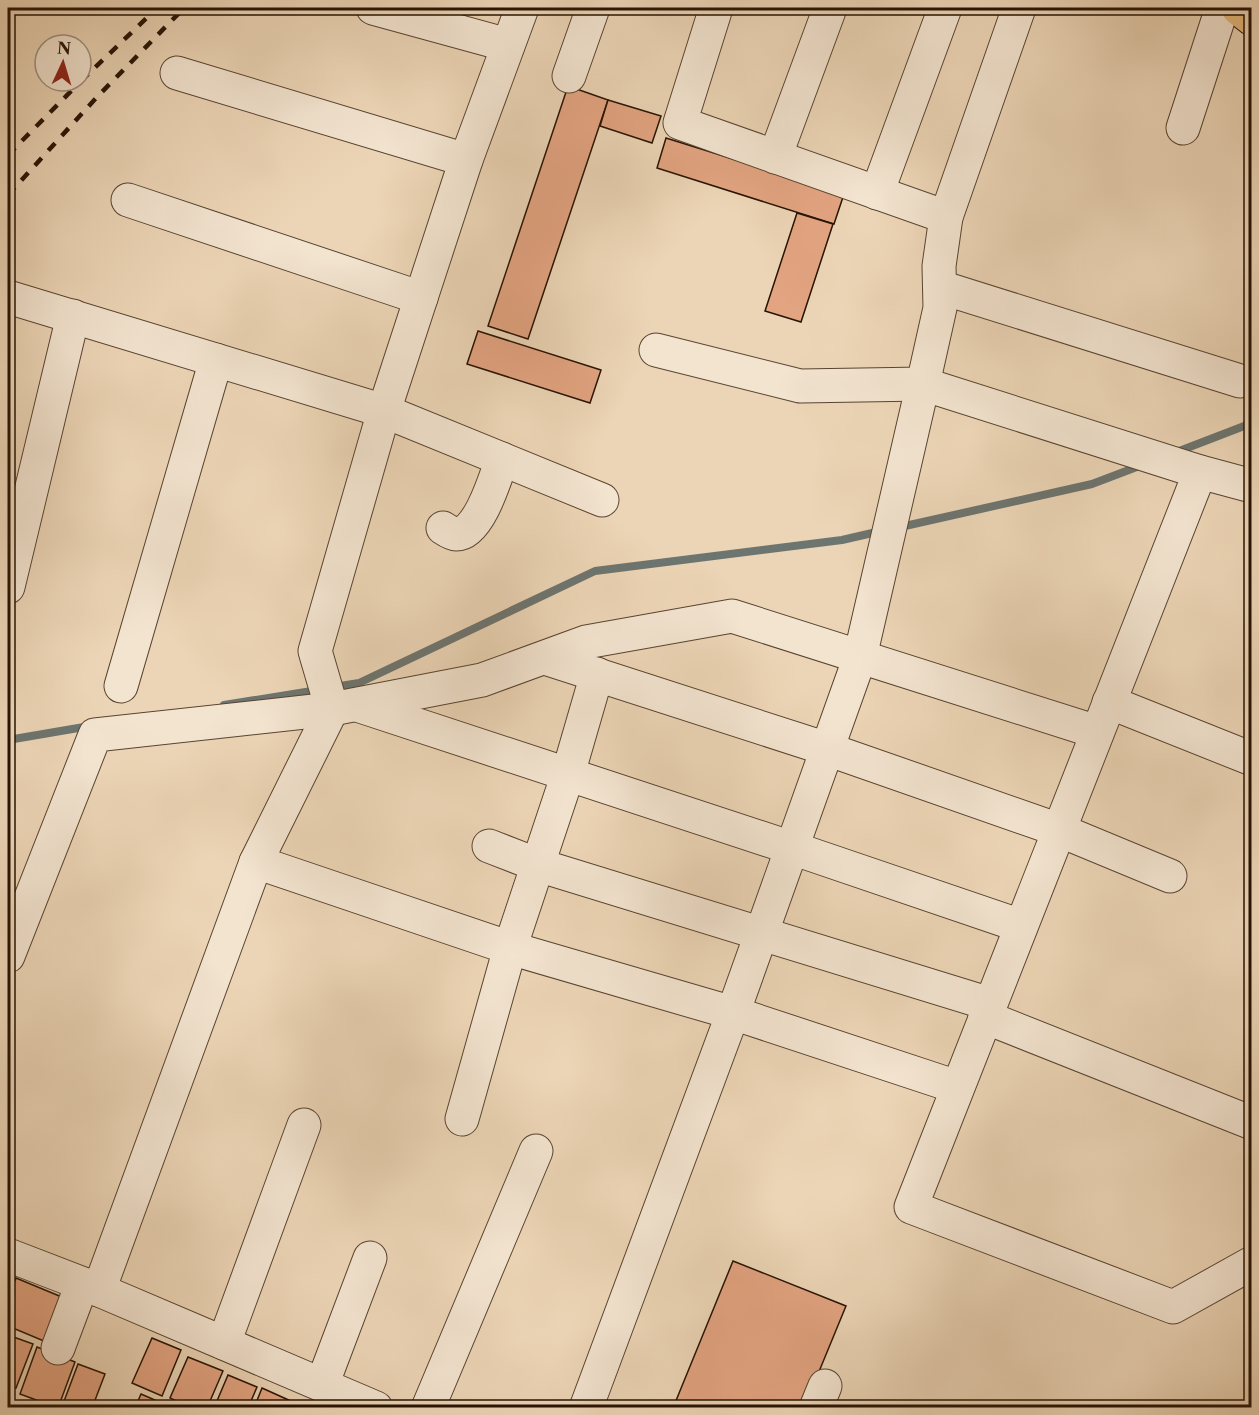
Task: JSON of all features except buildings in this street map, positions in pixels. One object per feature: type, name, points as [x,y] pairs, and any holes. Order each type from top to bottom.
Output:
[{"type":"main road","points":[[1238,8],[1251,19]]},
{"type":"street","points":[[373,8],[508,45]]},
{"type":"street","points":[[58,1348],[91,1287],[256,862],[335,698],[315,651],[384,411],[466,160],[522,8]]},
{"type":"street","points":[[569,76],[593,8]]},
{"type":"street","points":[[716,8],[680,123],[946,217]]},
{"type":"street","points":[[776,157],[830,8]]},
{"type":"street","points":[[877,193],[945,8]]},
{"type":"street","points":[[586,1407],[762,934],[860,657],[940,308],[938,279],[946,217],[1019,8]]},
{"type":"street","points":[[1183,128],[1222,8]]},
{"type":"street","points":[[177,73],[466,160]]},
{"type":"street","points":[[128,200],[421,298]]},
{"type":"street","points":[[940,287],[1240,381]]},
{"type":"street","points":[[8,297],[384,411],[602,500]]},
{"type":"street","points":[[8,587],[73,316]]},
{"type":"street","points":[[656,350],[800,387],[923,384],[1187,468],[1251,486]]},
{"type":"street","points":[[121,686],[216,360]]},
{"type":"street","points":[[443,528],[456,534],[465,531],[477,520],[502,459]]},
{"type":"street","points":[[1187,468],[1109,702],[911,1208],[1173,1307],[1251,1263]]},
{"type":"street","points":[[8,956],[95,735],[335,698],[482,680],[586,642],[732,616],[1097,732]]},
{"type":"street","points":[[545,658],[828,749],[1059,830],[1170,876]]},
{"type":"street","points":[[462,1119],[510,948],[568,774],[597,674]]},
{"type":"street","points":[[335,698],[1021,926]]},
{"type":"street","points":[[1109,702],[1251,759]]},
{"type":"street","points":[[489,846],[538,865],[762,934],[988,1011],[1251,1123]]},
{"type":"street","points":[[256,862],[510,948],[733,1013],[957,1087]]},
{"type":"street","points":[[224,1343],[304,1125]]},
{"type":"street","points":[[428,1407],[536,1151]]},
{"type":"street","points":[[8,1255],[91,1287],[375,1407]]},
{"type":"street","points":[[322,1385],[370,1258]]},
{"type":"waterway","points":[[1174,453],[1252,423]]},
{"type":"waterway","points":[[896,528],[1092,484],[1142,465]]},
{"type":"waterway","points":[[334,687],[359,683],[595,571],[842,540],[881,531]]},
{"type":"waterway","points":[[224,705],[318,690]]},
{"type":"waterway","points":[[8,740],[90,726]]},
{"type":"railway","points":[[93,69],[157,8]]},
{"type":"railway","points":[[8,195],[97,97],[184,8]]},
{"type":"railway","points":[[8,155],[69,93]]}]
